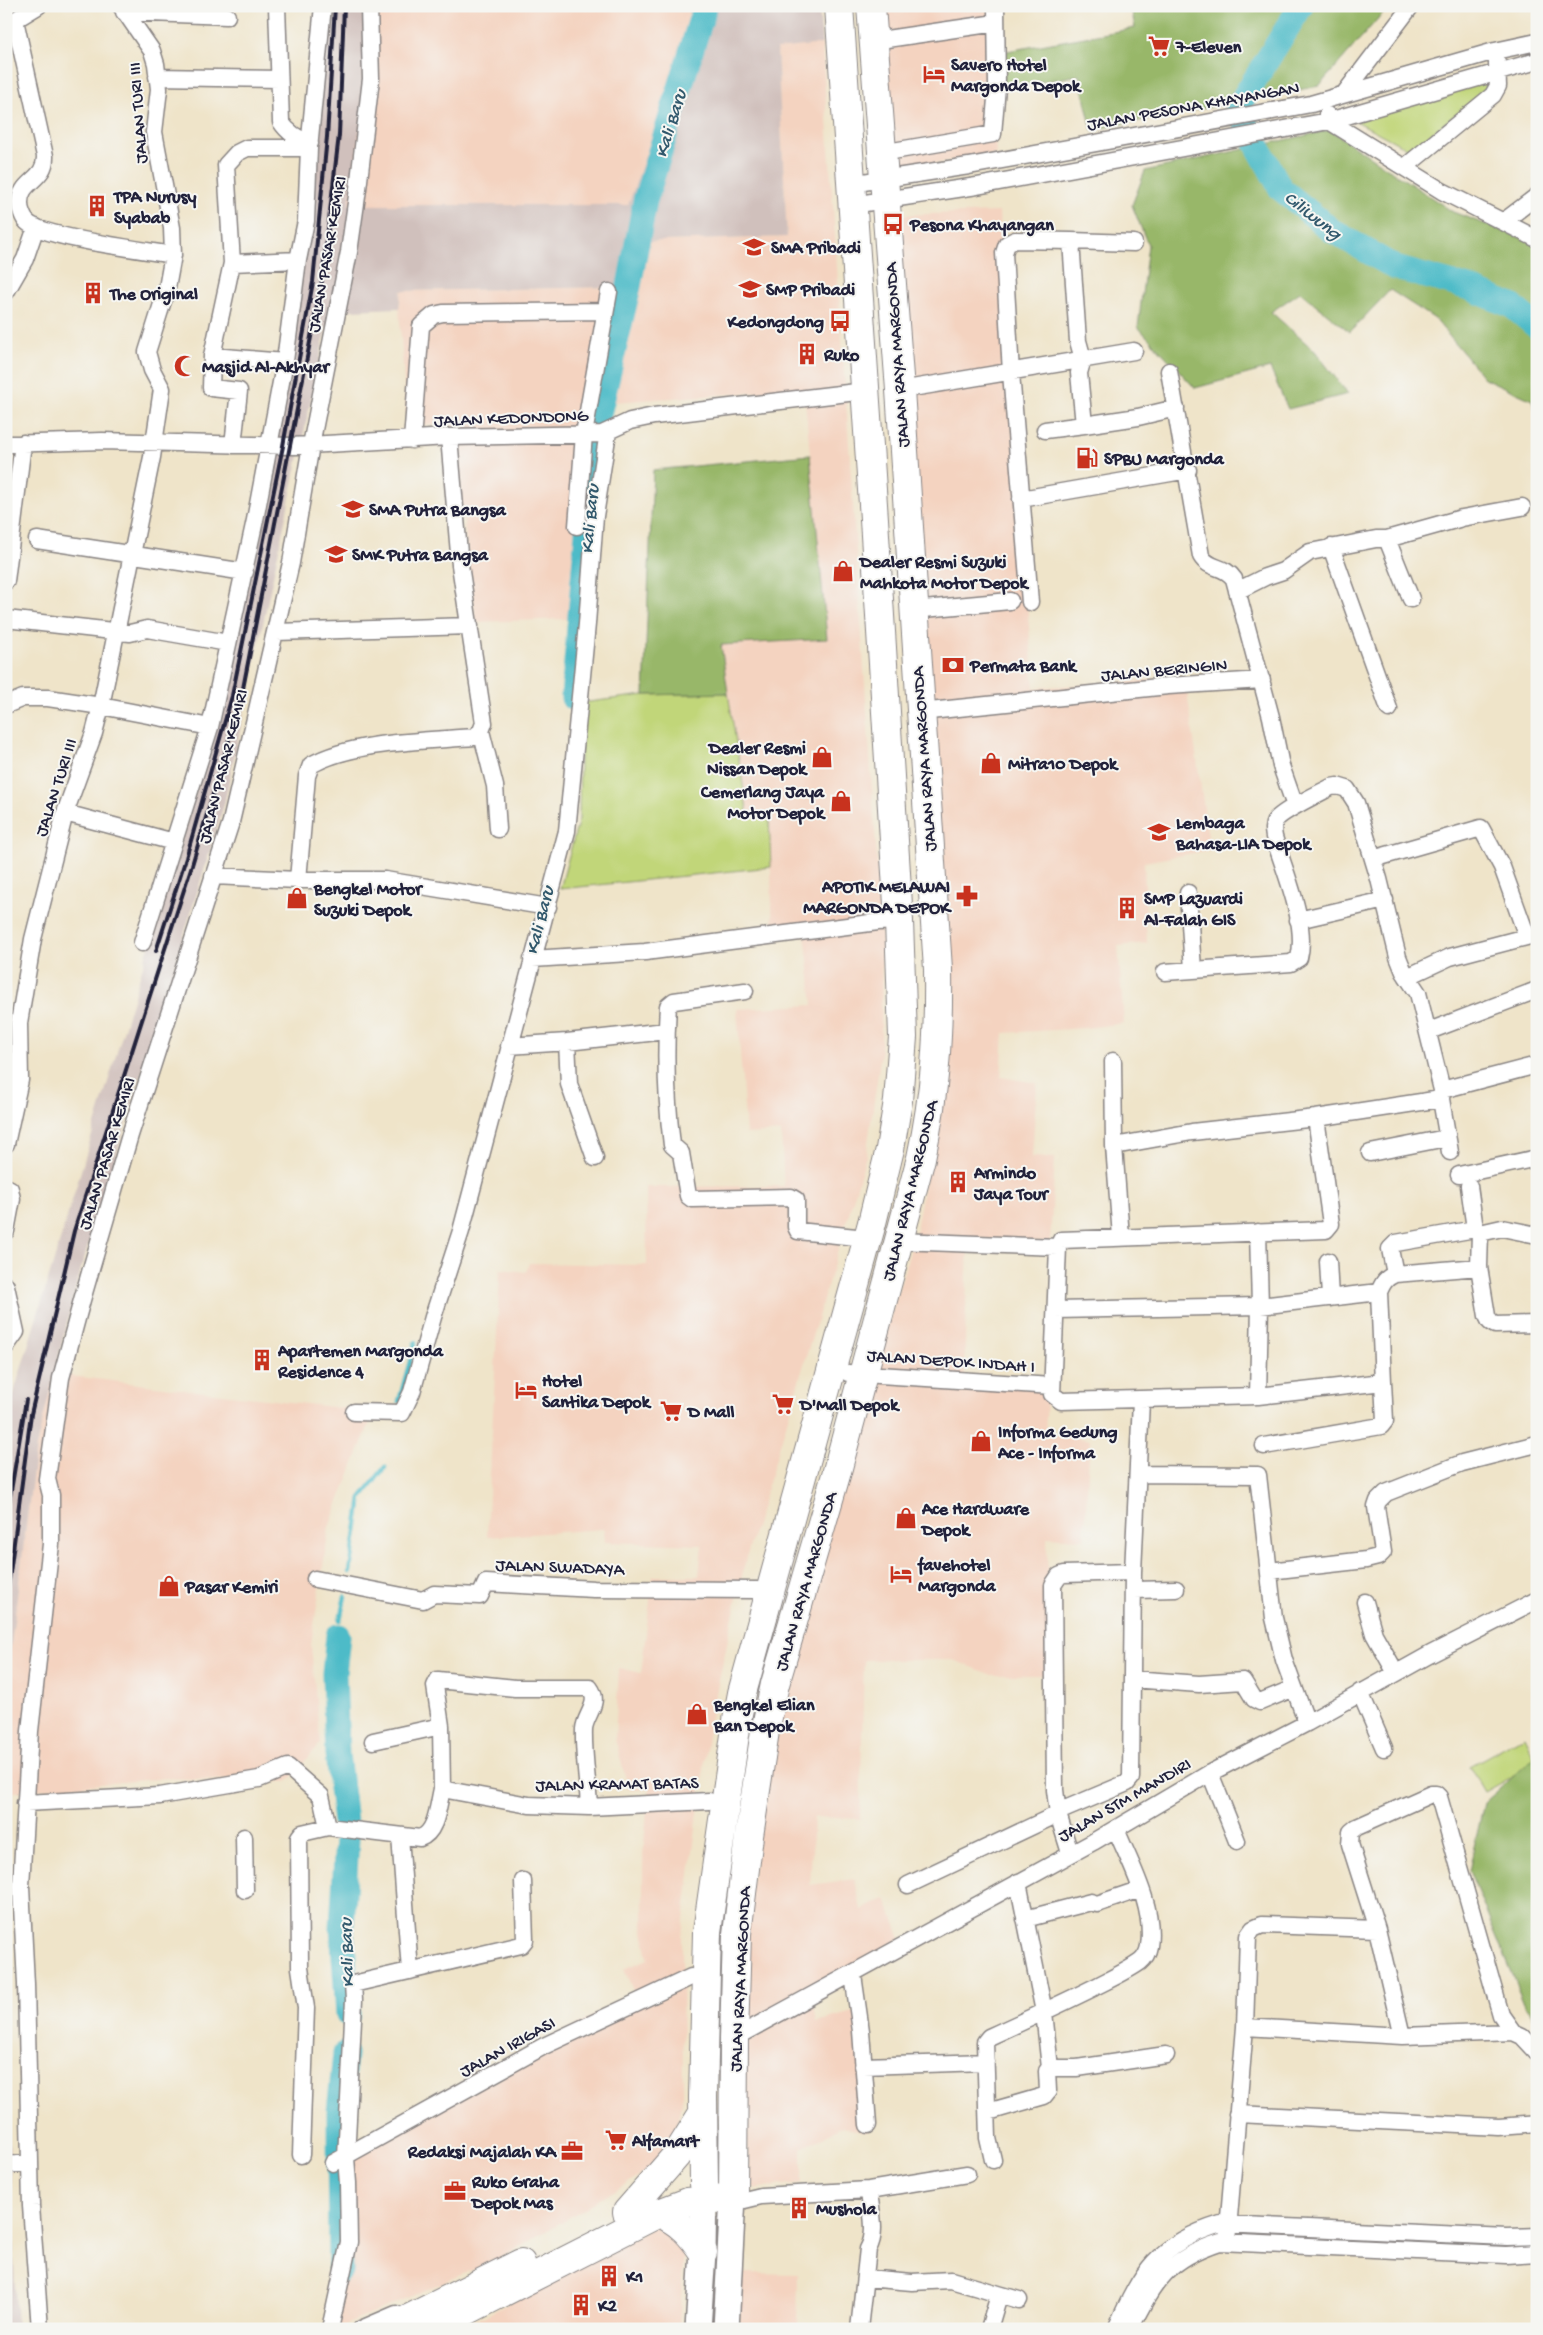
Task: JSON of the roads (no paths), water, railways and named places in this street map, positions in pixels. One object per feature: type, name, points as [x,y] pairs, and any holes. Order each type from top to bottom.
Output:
[{"type":"highway","name":"JALAN RAYA MARGONDA","points":[[703,2105],[705,1886],[709,1801],[750,1694],[856,1373],[874,1232],[899,1092],[904,1037],[893,922],[859,391],[840,145],[824,6]]},
{"type":"highway","name":"JALAN RAYA MARGONDA","points":[[721,2193],[731,1933],[757,1590],[874,1232],[914,1124],[929,969],[920,712],[900,390],[869,192],[840,145],[839,6]]},
{"type":"highway","name":"JALAN RAYA MARGONDA","points":[[858,6],[869,192],[894,536],[929,969]]},
{"type":"highway","name":"JALAN RAYA MARGONDA","points":[[859,391],[869,192],[881,153],[871,6]]},
{"type":"highway","name":"JALAN RAYA MARGONDA","points":[[721,2193],[703,2105],[692,2070],[691,1977],[705,1886],[750,1694],[874,1232]]},
{"type":"highway","points":[[627,2212],[676,2156],[703,2105]]},
{"type":"highway","points":[[431,2329],[472,2297],[627,2212],[674,2190],[721,2193]]},
{"type":"highway","points":[[388,2329],[472,2297],[659,2213],[688,2202],[721,2193]]},
{"type":"highway","points":[[659,2213],[680,2224],[690,2232],[704,2252]]},
{"type":"main road","name":"JALAN RAYA MARGONDA","points":[[698,2329],[704,2252],[721,2193]]},
{"type":"main road","name":"JALAN RAYA MARGONDA","points":[[716,2329],[721,2193]]},
{"type":"main road","name":"JALAN RAYA MARGONDA","points":[[721,2193],[726,2329]]},
{"type":"street","points":[[38,6],[11,15],[45,161],[45,166],[40,174],[22,191],[20,203],[22,213],[27,222],[48,233],[173,255]]},
{"type":"street","points":[[277,6],[281,122],[285,128],[310,146]]},
{"type":"street","points":[[142,942],[210,727],[245,572],[285,362],[298,260],[306,221],[310,146],[323,6]]},
{"type":"street","name":"JALAN PASAR KEMIRI","points":[[40,2329],[30,2163],[26,1984],[21,1886],[30,1731],[51,1544],[51,1495],[47,1479],[61,1378],[130,1134],[231,822],[276,632],[291,563],[311,445],[349,252],[371,80],[370,6]]},
{"type":"street","points":[[881,153],[993,134],[997,87],[996,6]]},
{"type":"street","points":[[1344,94],[1412,6]]},
{"type":"street","points":[[123,9],[227,16]]},
{"type":"street","name":"JALAN TURI III","points":[[6,1144],[10,1109],[20,1080],[19,1022],[33,938],[65,813],[94,733],[101,706],[132,555],[162,389],[152,370],[147,352],[167,288],[173,255],[172,228],[154,132],[159,89],[152,51],[123,9]]},
{"type":"street","points":[[873,41],[996,23]]},
{"type":"street","name":"JALAN PESONA KHAYANGAN","points":[[869,192],[1170,128],[1317,102],[1537,42]]},
{"type":"street","points":[[1405,167],[1493,95],[1498,86],[1495,52]]},
{"type":"street","points":[[869,192],[977,186],[1322,122],[1537,61]]},
{"type":"street","points":[[157,77],[279,79]]},
{"type":"street","points":[[1317,102],[1322,122],[1405,167],[1442,190],[1537,239]]},
{"type":"street","points":[[233,445],[239,391],[211,388],[212,356],[232,263],[226,165],[237,153],[247,148],[310,146]]},
{"type":"street","points":[[1503,222],[1537,196]]},
{"type":"street","points":[[6,292],[25,259],[36,227]]},
{"type":"street","points":[[1030,602],[1008,373],[1005,249],[1007,244],[1015,240],[1134,242]]},
{"type":"street","points":[[1071,241],[1078,341],[1083,359],[1079,373],[1084,425]]},
{"type":"street","points":[[232,263],[298,260]]},
{"type":"street","points":[[354,1412],[394,1413],[412,1392],[433,1317],[461,1231],[567,831],[587,624],[595,516],[595,434],[605,311],[609,292]]},
{"type":"street","points":[[412,440],[422,326],[427,320],[443,313],[605,311]]},
{"type":"street","points":[[900,390],[1134,351]]},
{"type":"street","points":[[212,356],[285,362]]},
{"type":"street","points":[[1169,371],[1202,556],[1211,566],[1222,568],[1230,574],[1237,591],[1262,680],[1281,766],[1295,806]]},
{"type":"street","name":"JALAN KEDONDONG","points":[[6,444],[102,441],[153,444],[311,445],[449,438],[595,434],[625,423],[654,416],[859,391]]},
{"type":"street","points":[[1046,430],[1138,417],[1176,408]]},
{"type":"street","points":[[577,526],[595,434]]},
{"type":"street","points":[[449,438],[460,565],[484,722],[481,732],[495,786],[498,829]]},
{"type":"street","points":[[6,581],[23,444]]},
{"type":"street","points":[[1021,499],[1188,470]]},
{"type":"street","points":[[1237,591],[1265,577],[1283,571],[1310,552],[1376,538],[1387,539],[1462,518],[1522,507]]},
{"type":"street","points":[[1387,539],[1410,599]]},
{"type":"street","points":[[37,540],[245,572]]},
{"type":"street","points":[[1331,547],[1389,709]]},
{"type":"street","points":[[914,610],[1010,601]]},
{"type":"street","points":[[6,619],[133,633],[147,629],[228,643]]},
{"type":"street","points":[[276,632],[470,626]]},
{"type":"street","name":"JALAN BERINGIN","points":[[920,712],[1168,686],[1262,680]]},
{"type":"street","points":[[6,705],[24,698],[48,698],[210,727]]},
{"type":"street","points":[[298,880],[307,776],[311,765],[325,757],[363,748],[474,737],[481,732]]},
{"type":"street","points":[[1165,972],[1296,961],[1300,952],[1298,920],[1288,875],[1272,829],[1277,818],[1295,806],[1331,787],[1337,786],[1347,789],[1356,803],[1385,900],[1398,957],[1407,977],[1418,993],[1429,1031],[1442,1094],[1448,1145],[1370,1153]]},
{"type":"street","points":[[65,813],[174,842]]},
{"type":"street","points":[[1373,859],[1481,828],[1502,867],[1527,934],[1450,957],[1407,977]]},
{"type":"street","points":[[213,876],[298,880],[385,880],[548,907]]},
{"type":"street","points":[[1188,893],[1193,970]]},
{"type":"street","points":[[1298,920],[1385,900]]},
{"type":"street","points":[[532,959],[645,952],[893,922]]},
{"type":"street","points":[[1429,1031],[1537,990]]},
{"type":"street","points":[[746,991],[670,1003],[668,1006],[666,1031],[667,1102],[673,1148],[681,1153],[688,1196],[692,1198],[791,1197],[796,1200],[796,1227],[798,1232],[874,1232],[1058,1247]]},
{"type":"street","points":[[509,1046],[567,1042],[666,1031]]},
{"type":"street","points":[[567,1042],[569,1084],[595,1158]]},
{"type":"street","points":[[1113,1061],[1114,1146],[1121,1236]]},
{"type":"street","points":[[1114,1146],[1192,1132],[1316,1118],[1442,1094],[1537,1066]]},
{"type":"street","points":[[1316,1118],[1331,1224],[1326,1230],[1321,1232],[1121,1236],[1061,1240],[1058,1247],[1052,1394],[1062,1401],[1141,1401],[1258,1396],[1383,1382]]},
{"type":"street","points":[[1395,1274],[1390,1249],[1396,1243],[1474,1229],[1464,1180],[1537,1158]]},
{"type":"street","points":[[6,1187],[10,1189],[12,1199],[6,1231]]},
{"type":"street","points":[[1537,1235],[1502,1228],[1480,1233],[1479,1267],[1487,1316],[1490,1322],[1505,1325],[1537,1324]]},
{"type":"street","points":[[1258,1232],[1260,1306],[1258,1396]]},
{"type":"street","points":[[1328,1261],[1330,1298]]},
{"type":"street","points":[[1264,1446],[1381,1426],[1385,1421],[1379,1292],[1388,1277],[1395,1274],[1479,1267]]},
{"type":"street","points":[[6,1286],[16,1332],[6,1346]]},
{"type":"street","points":[[1056,1310],[1260,1306],[1379,1292]]},
{"type":"street","name":"JALAN DEPOK INDAH I","points":[[856,1373],[1052,1386]]},
{"type":"street","points":[[908,1885],[1058,1813],[1098,1797],[1130,1781],[1133,1572],[1141,1401]]},
{"type":"street","points":[[1269,1571],[1378,1557],[1383,1552],[1376,1507],[1378,1501],[1386,1492],[1462,1463],[1537,1444]]},
{"type":"street","points":[[1138,1474],[1258,1475],[1274,1618],[1294,1688],[1307,1723]]},
{"type":"street","points":[[1070,1853],[1058,1813],[1055,1790],[1053,1585],[1064,1574],[1133,1572]]},
{"type":"street","name":"JALAN SWADAYA","points":[[315,1578],[423,1600],[434,1594],[480,1596],[486,1584],[594,1589],[757,1590]]},
{"type":"street","points":[[1134,1590],[1176,1589]]},
{"type":"street","points":[[1365,1602],[1374,1634],[1396,1673]]},
{"type":"street","name":"JALAN STM MANDIRI","points":[[727,2039],[853,1974],[1116,1829],[1210,1773],[1307,1723],[1360,1692],[1536,1604]]},
{"type":"street","points":[[1132,1679],[1199,1684],[1243,1681],[1254,1700],[1260,1702],[1294,1688]]},
{"type":"street","points":[[301,2155],[306,2008],[300,1968],[299,1837],[302,1833],[330,1828],[420,1838],[430,1833],[442,1789],[441,1726],[435,1686],[438,1680],[515,1688],[591,1689],[593,1706],[584,1728],[589,1807]]},
{"type":"street","points":[[1360,1692],[1384,1748]]},
{"type":"street","points":[[373,1741],[441,1726]]},
{"type":"street","points":[[25,1803],[160,1796],[259,1779],[288,1767],[321,1796],[330,1828]]},
{"type":"street","points":[[1210,1773],[1238,1841]]},
{"type":"street","name":"JALAN KRAMAT BATAS","points":[[442,1789],[529,1805],[589,1807],[709,1801]]},
{"type":"street","points":[[1402,2036],[1377,1929],[1350,1844],[1352,1832],[1431,1794],[1436,1794],[1440,1797],[1502,2016],[1513,2032]]},
{"type":"street","points":[[993,2160],[988,2138],[985,2042],[989,2037],[1116,1976],[1141,1961],[1146,1955],[1149,1946],[1150,1923],[1141,1889],[1116,1829]]},
{"type":"street","points":[[400,1836],[410,1971]]},
{"type":"street","points":[[244,1837],[245,1890]]},
{"type":"street","points":[[330,2329],[349,2242],[348,2183],[339,2161],[354,2000],[353,1984],[521,1945],[525,1940],[523,1881]]},
{"type":"street","points":[[988,2112],[1044,2096],[1048,2091],[1047,2071],[1050,2068],[1044,2012],[1018,1882]]},
{"type":"street","points":[[1025,1919],[1091,1902],[1097,1904],[1141,1889]]},
{"type":"street","points":[[1228,2241],[1244,2027],[1248,1936],[1253,1928],[1262,1925],[1377,1929]]},
{"type":"street","points":[[853,1974],[861,2031],[868,2125]]},
{"type":"street","name":"JALAN IRIGASI","points":[[339,2161],[544,2046],[691,1977]]},
{"type":"street","points":[[1244,2027],[1402,2036],[1513,2032],[1522,2036],[1537,2052]]},
{"type":"street","points":[[1050,2068],[1077,2068],[1166,2055]]},
{"type":"street","points":[[863,2066],[986,2062]]},
{"type":"street","points":[[1237,2114],[1499,2127],[1537,2124]]},
{"type":"street","points":[[6,2165],[30,2163]]},
{"type":"street","points":[[721,2193],[761,2196],[869,2190],[967,2174]]},
{"type":"street","points":[[859,2329],[868,2249],[872,2242],[873,2231],[869,2190]]},
{"type":"street","points":[[1116,2329],[1134,2287],[1155,2260],[1187,2238],[1228,2223],[1380,2232],[1507,2237],[1537,2236]]},
{"type":"street","points":[[1130,2329],[1146,2298],[1165,2271],[1179,2260],[1193,2253],[1228,2241],[1489,2254],[1537,2253]]},
{"type":"street","points":[[866,2278],[912,2282],[951,2280],[1018,2300]]},
{"type":"street","points":[[989,2329],[999,2295]]},
{"type":"street","points":[[361,2329],[420,2303],[472,2297]]},
{"type":"street","points":[[446,2329],[472,2297]]},
{"type":"waterway","name":"Kali Baru","points":[[573,698],[596,427],[629,286],[645,201],[705,6]]},
{"type":"waterway","name":"Ciliwung","points":[[1301,6],[1237,108],[1281,189],[1331,230],[1396,268],[1469,288],[1512,306],[1537,327]]},
{"type":"waterway","name":"Kali Baru","points":[[399,1401],[415,1343]]},
{"type":"waterway","name":"Kali Baru","points":[[350,1572],[361,1498],[385,1467]]},
{"type":"waterway","name":"Kali Baru","points":[[340,1620],[345,1596]]},
{"type":"waterway","name":"Kali Baru","points":[[338,1636],[334,1674],[337,1754],[347,1839],[342,1928],[348,2014]]},
{"type":"waterway","name":"Kali Baru","points":[[340,2271],[339,2112],[345,2054]]},
{"type":"railway","points":[[156,951],[186,858],[232,696],[283,446],[313,282],[327,137],[335,6]]},
{"type":"railway","points":[[6,1603],[31,1414],[74,1231],[192,865],[241,699],[322,280],[339,135],[344,6]]},
{"type":"railway","points":[[6,1521],[26,1400]]},
{"type":"railway","points":[[6,2322],[7,2329]]},
{"type":"place","name":"7-Eleven","points":[[1159,46]]},
{"type":"place","name":"Savero Hotel Margonda Depok","points":[[934,74]]},
{"type":"place","name":"TPA Nurusy Syabab","points":[[97,206]]},
{"type":"place","name":"Pesona Khayangan","points":[[893,224]]},
{"type":"place","name":"SMA Pribadi","points":[[754,247]]},
{"type":"place","name":"SMP Pribadi","points":[[750,289]]},
{"type":"place","name":"The Original","points":[[93,293]]},
{"type":"place","name":"Kedongdong","points":[[840,321]]},
{"type":"place","name":"Ruko","points":[[807,354]]},
{"type":"place","name":"Masjid Al-Akhyar","points":[[185,366]]},
{"type":"place","name":"SPBU Margonda","points":[[1087,458]]},
{"type":"place","name":"SMA Putra Bangsa","points":[[353,509]]},
{"type":"place","name":"SMK Putra Bangsa","points":[[336,554]]},
{"type":"place","name":"Dealer Resmi Suzuki Mahkota Motor Depok","points":[[843,571]]},
{"type":"place","name":"Permata Bank","points":[[953,665]]},
{"type":"place","name":"Dealer Resmi Nissan Depok","points":[[822,757]]},
{"type":"place","name":"Mitra10 Depok","points":[[991,763]]},
{"type":"place","name":"Cemerlang Jaya Motor Depok","points":[[841,801]]},
{"type":"place","name":"Lembaga Bahasa-LIA Depok","points":[[1159,832]]},
{"type":"place","name":"APOTIK MELAWAI MARGONDA DEPOK","points":[[967,896]]},
{"type":"place","name":"Bengkel Motor Suzuki Depok","points":[[297,898]]},
{"type":"place","name":"SMP Lazuardi Al-Falah GIS","points":[[1127,908]]},
{"type":"place","name":"Armindo Jaya Tour","points":[[958,1182]]},
{"type":"place","name":"Apartemen Margonda Residence 4","points":[[262,1360]]},
{"type":"place","name":"Hotel Santika Depok","points":[[526,1390]]},
{"type":"place","name":"D'Mall Depok","points":[[783,1404]]},
{"type":"place","name":"D Mall","points":[[671,1411]]},
{"type":"place","name":"Informa Gedung Ace - Informa","points":[[981,1441]]},
{"type":"place","name":"Ace Hardware Depok","points":[[906,1518]]},
{"type":"place","name":"favehotel Margonda","points":[[901,1574]]},
{"type":"place","name":"Pasar Kemiri","points":[[169,1586]]},
{"type":"place","name":"Bengkel Elian Ban Depok","points":[[697,1714]]},
{"type":"place","name":"Alfamart","points":[[616,2140]]},
{"type":"place","name":"Redaksi Majalah KA","points":[[572,2151]]},
{"type":"place","name":"Ruko Graha Depok Mas","points":[[455,2191]]},
{"type":"place","name":"Mushola","points":[[799,2208]]},
{"type":"place","name":"K1","points":[[609,2276]]},
{"type":"place","name":"K2","points":[[581,2305]]}]
